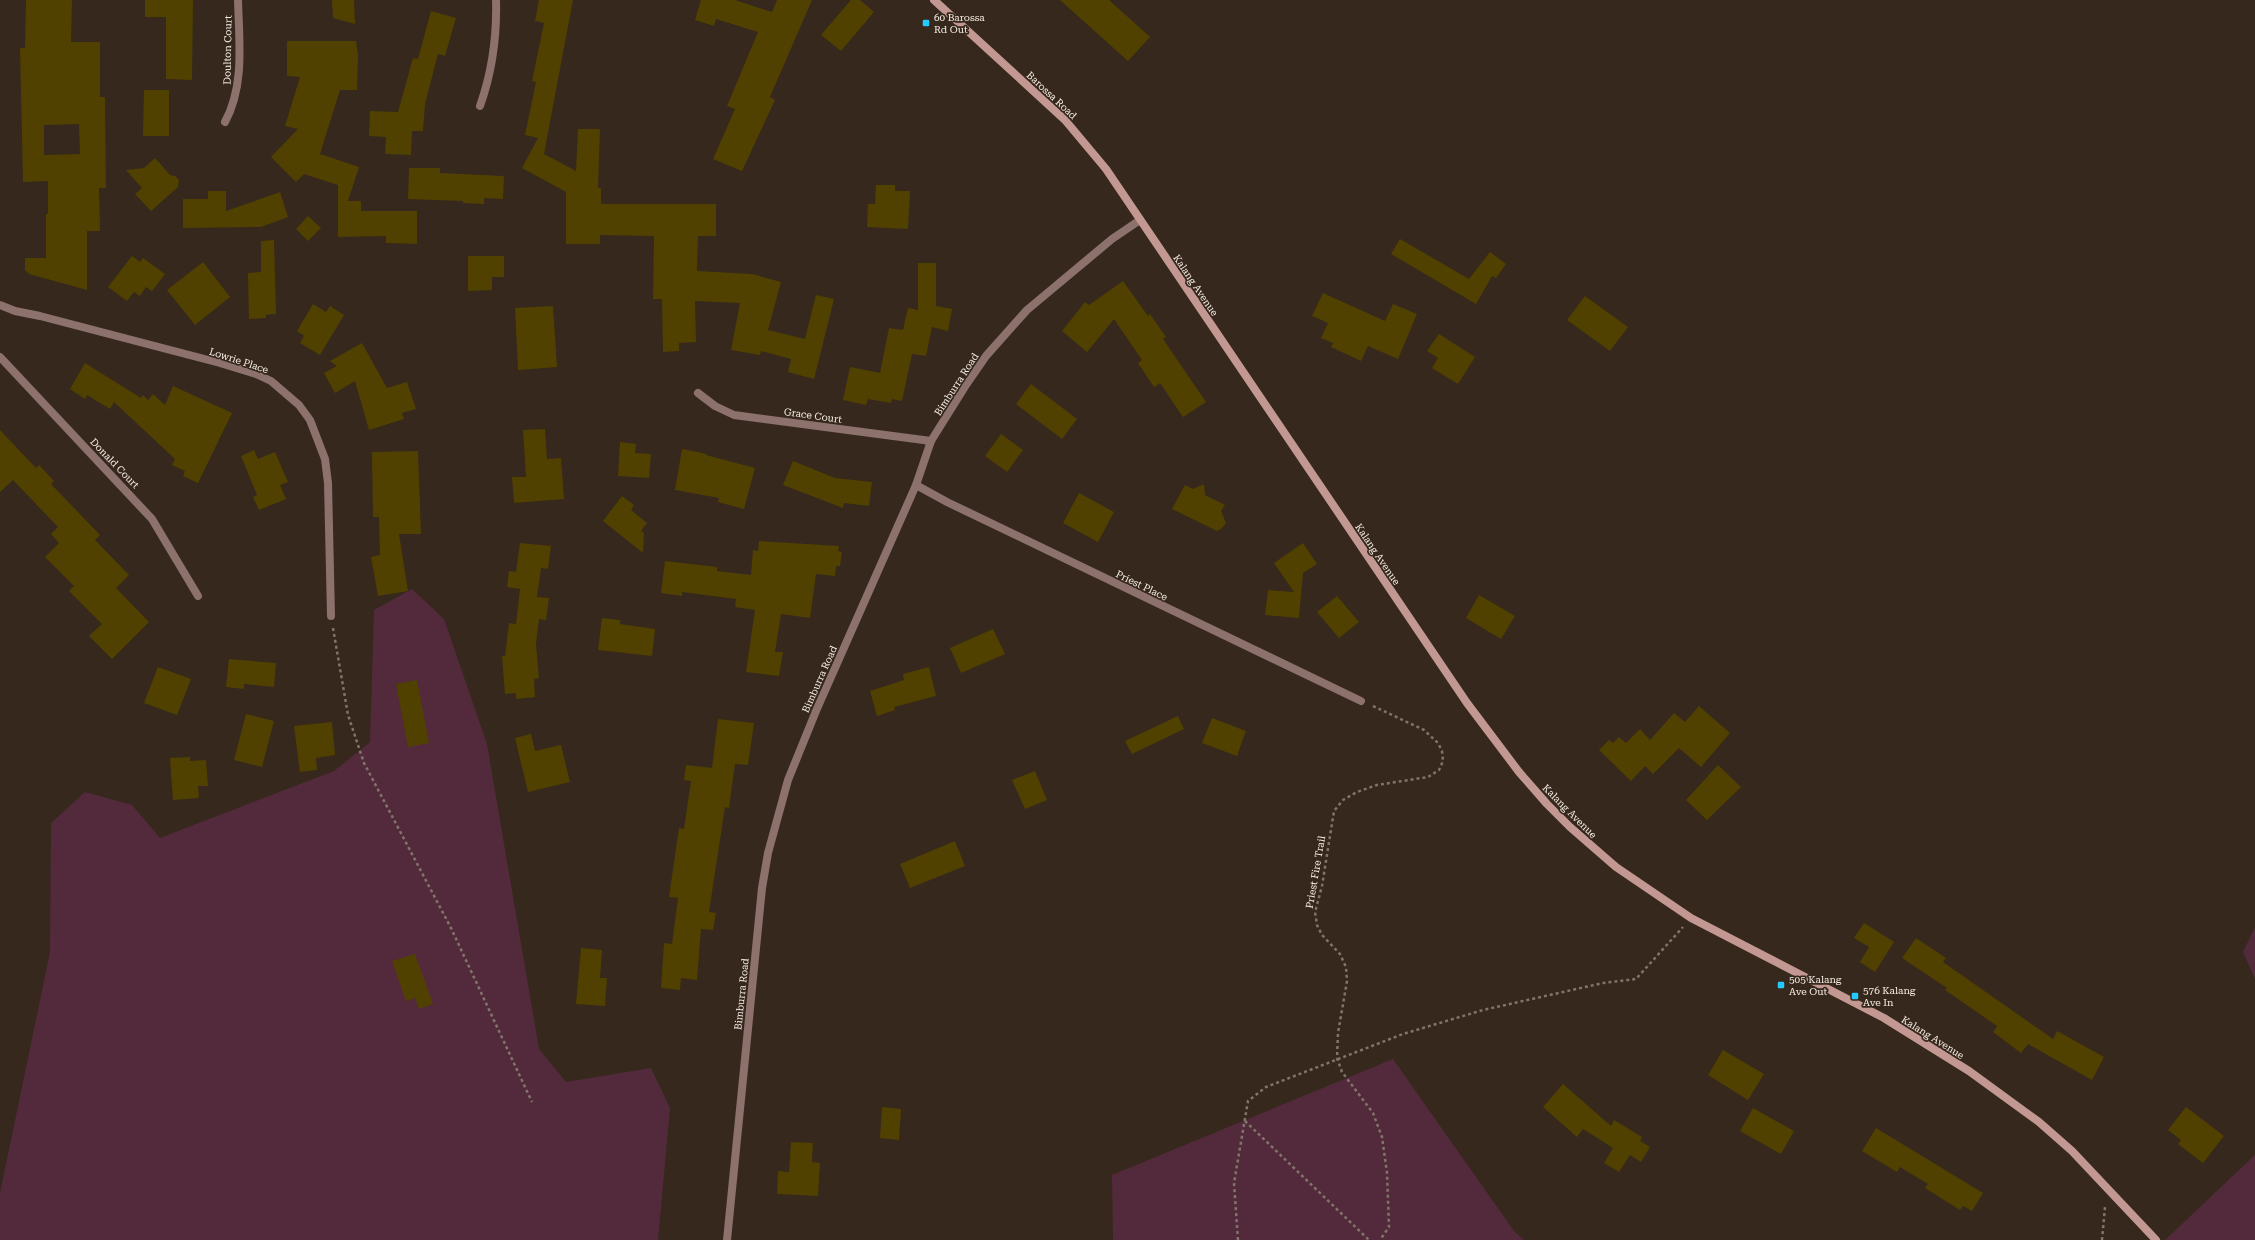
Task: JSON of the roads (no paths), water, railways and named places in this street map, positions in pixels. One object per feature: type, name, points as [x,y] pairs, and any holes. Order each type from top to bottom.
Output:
[{"type":"street","name":"Doulton Court","points":[[225,122],[233,108],[239,74],[238,0]]},
{"type":"street","points":[[480,106],[487,86],[494,45],[496,0]]},
{"type":"street","name":"Barossa Road","points":[[934,0],[1064,120],[1107,170],[1140,220]]},
{"type":"street","name":"Bimburra Road","points":[[727,1240],[762,888],[768,853],[788,780],[816,711],[916,485],[931,441],[978,368],[1022,316],[1112,239],[1140,220]]},
{"type":"street","name":"Kalang Avenue","points":[[1140,220],[1467,703],[1519,772],[1547,804],[1591,847],[1616,867],[1691,918],[1884,1018],[1969,1071],[2039,1122],[2072,1151],[2156,1240]]},
{"type":"street","name":"Lowrie Place","points":[[0,305],[15,311],[48,318],[236,368],[271,381],[286,393],[310,420],[325,458],[328,483],[332,616]]},
{"type":"street","name":"Donald Court","points":[[0,357],[136,499],[152,519],[198,596]]},
{"type":"street","name":"Grace Court","points":[[698,393],[716,406],[734,415],[931,441]]},
{"type":"street","name":"Priest Place","points":[[916,485],[947,502],[1361,700]]},
{"type":"place","name":"60 Barossa Rd Out","points":[[926,23]]},
{"type":"place","name":"505 Kalang Ave Out","points":[[1781,985]]},
{"type":"place","name":"576 Kalang Ave In","points":[[1855,996]]}]
